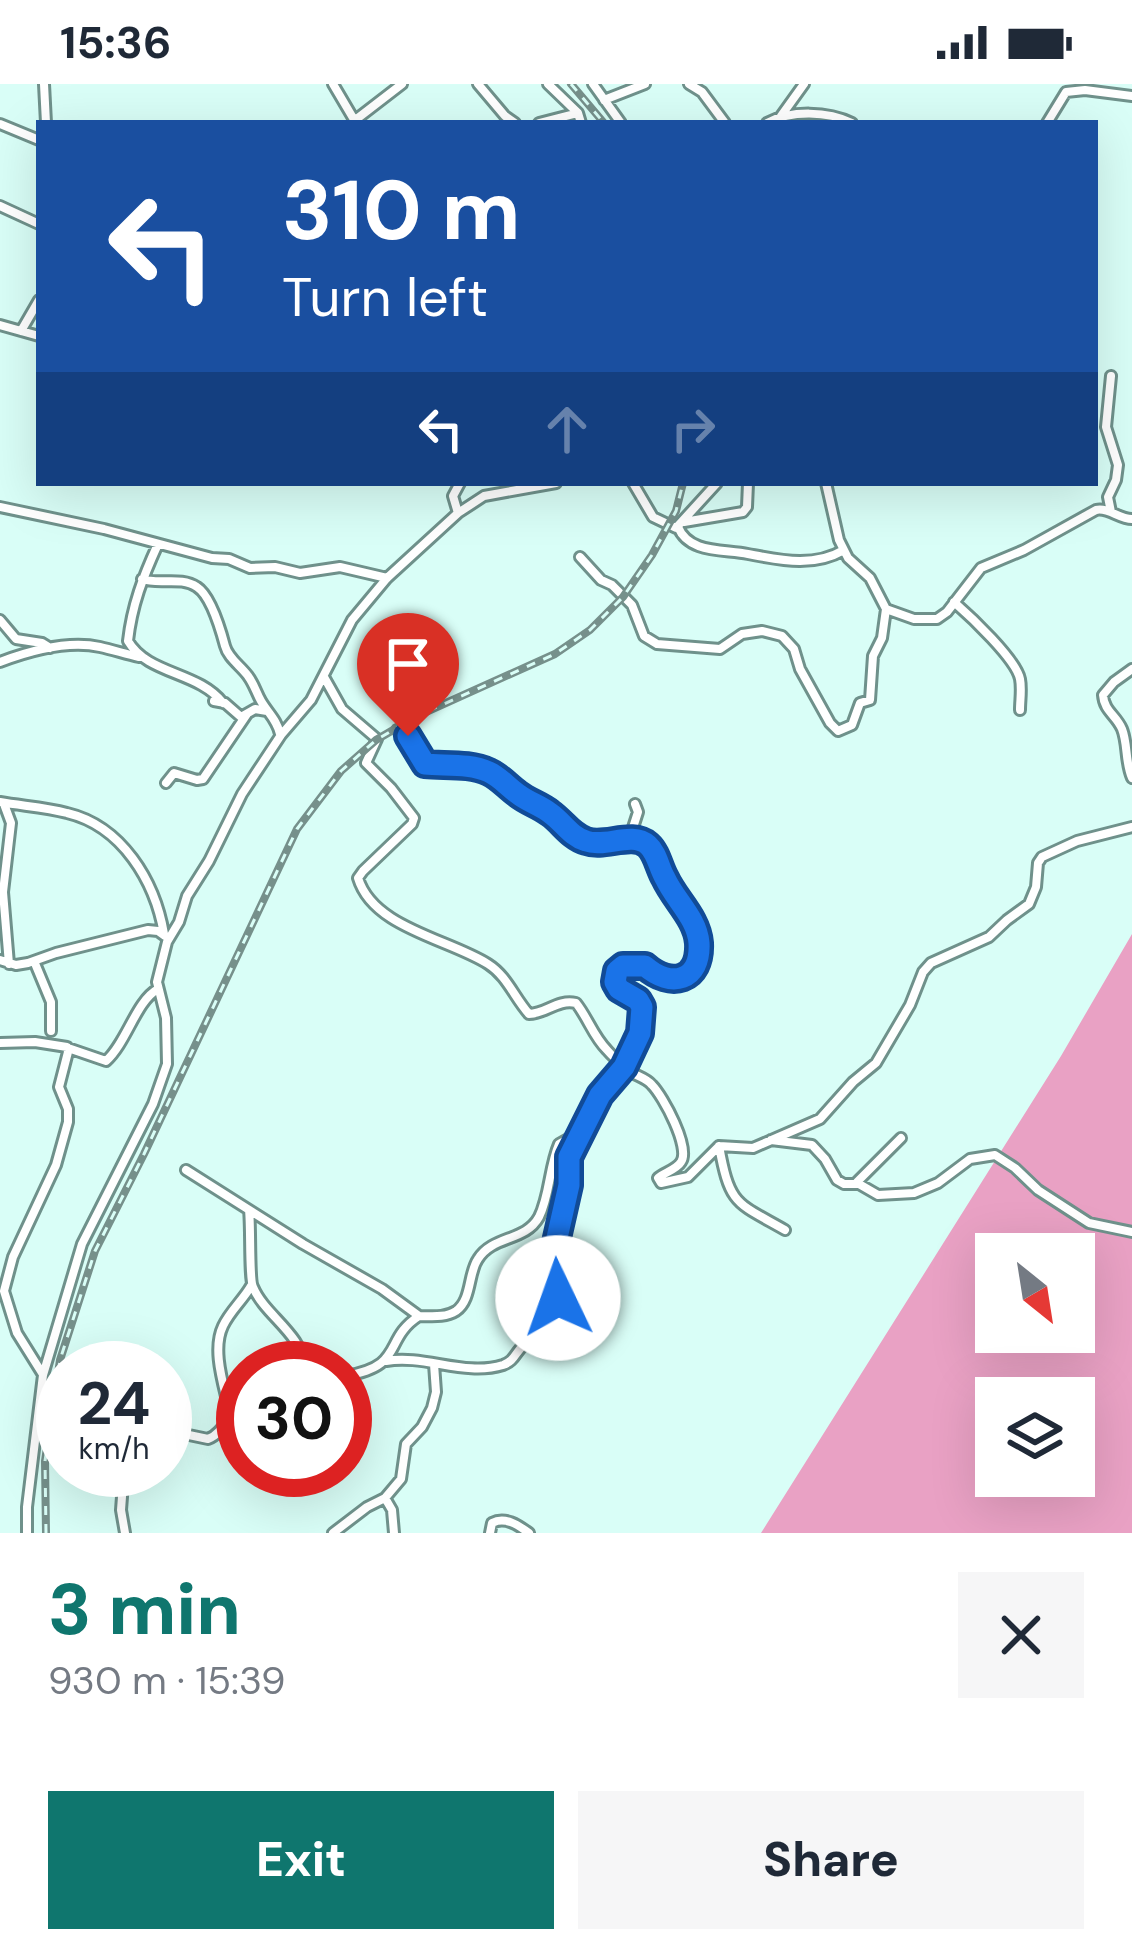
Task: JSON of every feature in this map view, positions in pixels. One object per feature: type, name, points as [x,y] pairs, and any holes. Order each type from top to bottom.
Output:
[{"type":"street","points":[[44,84],[46,120]]},
{"type":"street","points":[[333,84],[351,120]]},
{"type":"street","points":[[353,120],[402,84]]},
{"type":"street","points":[[478,84],[511,120]]},
{"type":"street","points":[[548,84],[580,118]]},
{"type":"street","points":[[593,84],[619,120]]},
{"type":"street","points":[[604,100],[645,84]]},
{"type":"street","points":[[689,84],[702,92],[723,120]]},
{"type":"street","points":[[781,116],[804,84]]},
{"type":"street","points":[[1049,120],[1066,92],[1132,96]]},
{"type":"street","points":[[772,120],[830,115],[844,120]]},
{"type":"street","points":[[0,124],[36,139]]},
{"type":"street","points":[[0,206],[36,223]]},
{"type":"street","points":[[20,331],[36,305]]},
{"type":"street","points":[[0,325],[36,335]]},
{"type":"street","points":[[1111,376],[1106,427],[1118,465],[1108,496],[1112,514]]},
{"type":"street","points":[[458,486],[453,496],[458,513]]},
{"type":"street","points":[[52,1341],[82,1244],[153,1104],[167,1064],[166,1018],[158,989],[166,938],[179,922],[242,794],[311,700],[352,620],[388,578],[458,513],[484,496],[534,486]]},
{"type":"street","points":[[635,486],[653,517],[668,526],[742,512],[747,508],[748,486]]},
{"type":"street","points":[[680,525],[714,486]]},
{"type":"street","points":[[580,556],[632,605],[644,636],[657,644],[716,649],[742,634],[762,631],[782,636],[838,730],[852,725],[860,703],[870,700],[873,656],[882,638],[886,609],[870,578],[844,550],[827,486]]},
{"type":"street","points":[[0,506],[229,559],[250,568],[275,567],[300,574],[340,568],[388,578]]},
{"type":"street","points":[[886,609],[914,619],[941,617],[970,580],[992,562],[1096,510],[1132,519]]},
{"type":"street","points":[[680,525],[682,537],[700,547],[767,558],[810,561],[844,550]]},
{"type":"street","points":[[141,657],[128,641],[130,614],[158,544]]},
{"type":"street","points":[[142,579],[199,588],[220,625],[226,652],[251,679],[281,735]]},
{"type":"street","points":[[954,602],[1016,669],[1020,710]]},
{"type":"street","points":[[0,620],[16,639],[51,649]]},
{"type":"street","points":[[0,662],[30,652],[92,646],[141,657],[190,678],[238,716],[258,708],[268,711]]},
{"type":"street","points":[[1132,669],[1102,695],[1104,706],[1122,730],[1132,778]]},
{"type":"street","points":[[324,677],[342,709],[376,739],[367,765],[414,818],[358,878],[361,887],[390,917],[484,962],[505,978],[529,1014],[560,1003],[576,1003],[589,1028],[624,1067],[656,1089],[671,1115],[683,1145],[682,1161],[660,1175],[661,1184],[688,1177],[719,1146],[748,1148],[820,1119],[871,1069],[910,1005],[923,972],[941,957],[989,937],[1024,910],[1034,895],[1042,857],[1077,841],[1132,827]]},
{"type":"street","points":[[166,783],[174,773],[202,779],[247,714]]},
{"type":"street","points":[[372,1368],[407,1358],[460,1368],[508,1364],[523,1345],[549,1329],[561,1285],[554,1251],[569,1185],[569,1157],[600,1095],[624,1067],[640,1033],[642,1007],[619,989],[617,971],[623,966],[645,966],[672,981],[683,978],[696,961],[699,944],[694,925],[653,851],[640,841],[599,844],[578,838],[490,772],[425,764],[408,736],[397,730]]},
{"type":"street","points":[[2,802],[68,813],[120,843],[146,880],[166,938]]},
{"type":"street","points":[[2,802],[10,823],[2,891],[5,962],[34,961],[148,930],[166,938]]},
{"type":"street","points":[[629,840],[638,812],[635,804]]},
{"type":"street","points":[[34,961],[51,1002],[51,1031]]},
{"type":"street","points":[[0,1043],[35,1042],[67,1047],[101,1061],[111,1058],[149,994],[158,989]]},
{"type":"street","points":[[36,1364],[17,1333],[4,1291],[13,1257],[56,1165],[70,1116],[59,1087],[67,1047]]},
{"type":"street","points":[[186,1170],[419,1316],[441,1316],[458,1310],[480,1256],[502,1239],[531,1229],[541,1214],[559,1144],[584,1130]]},
{"type":"street","points":[[856,1183],[901,1138]]},
{"type":"street","points":[[769,1140],[812,1145],[837,1180],[856,1183],[877,1195],[906,1196],[938,1183],[970,1159],[995,1156],[1089,1223],[1132,1232]]},
{"type":"street","points":[[719,1146],[735,1199],[785,1230]]},
{"type":"street","points":[[219,1341],[223,1326],[251,1286],[249,1210]]},
{"type":"street","points":[[251,1286],[294,1341]]},
{"type":"street","points":[[386,1361],[403,1330],[419,1316]]},
{"type":"street","points":[[333,1533],[386,1498],[401,1479],[406,1444],[432,1408],[434,1364]]},
{"type":"street","points":[[27,1533],[36,1433]]},
{"type":"street","points":[[122,1497],[125,1533]]},
{"type":"street","points":[[386,1498],[394,1533]]},
{"type":"street","points":[[490,1533],[492,1523],[502,1520],[529,1533]]},
{"type":"shaded area","points":[[1132,934],[1132,1533],[761,1533],[1061,1056]]},
{"type":"railway","points":[[571,84],[601,120]]},
{"type":"railway","points":[[46,1533],[45,1461],[60,1360],[95,1251],[297,829],[341,771],[376,740],[417,716],[555,654],[590,630],[623,597],[652,555],[676,511],[682,486]]},
{"type":"route","points":[[408,736],[425,764],[490,772],[578,838],[594,844],[633,840],[646,844],[694,925],[699,944],[696,961],[683,978],[672,981],[645,966],[623,966],[617,971],[619,989],[642,1007],[640,1033],[624,1067],[600,1095],[569,1157],[566,1204],[554,1240],[561,1275],[558,1298]]}]
